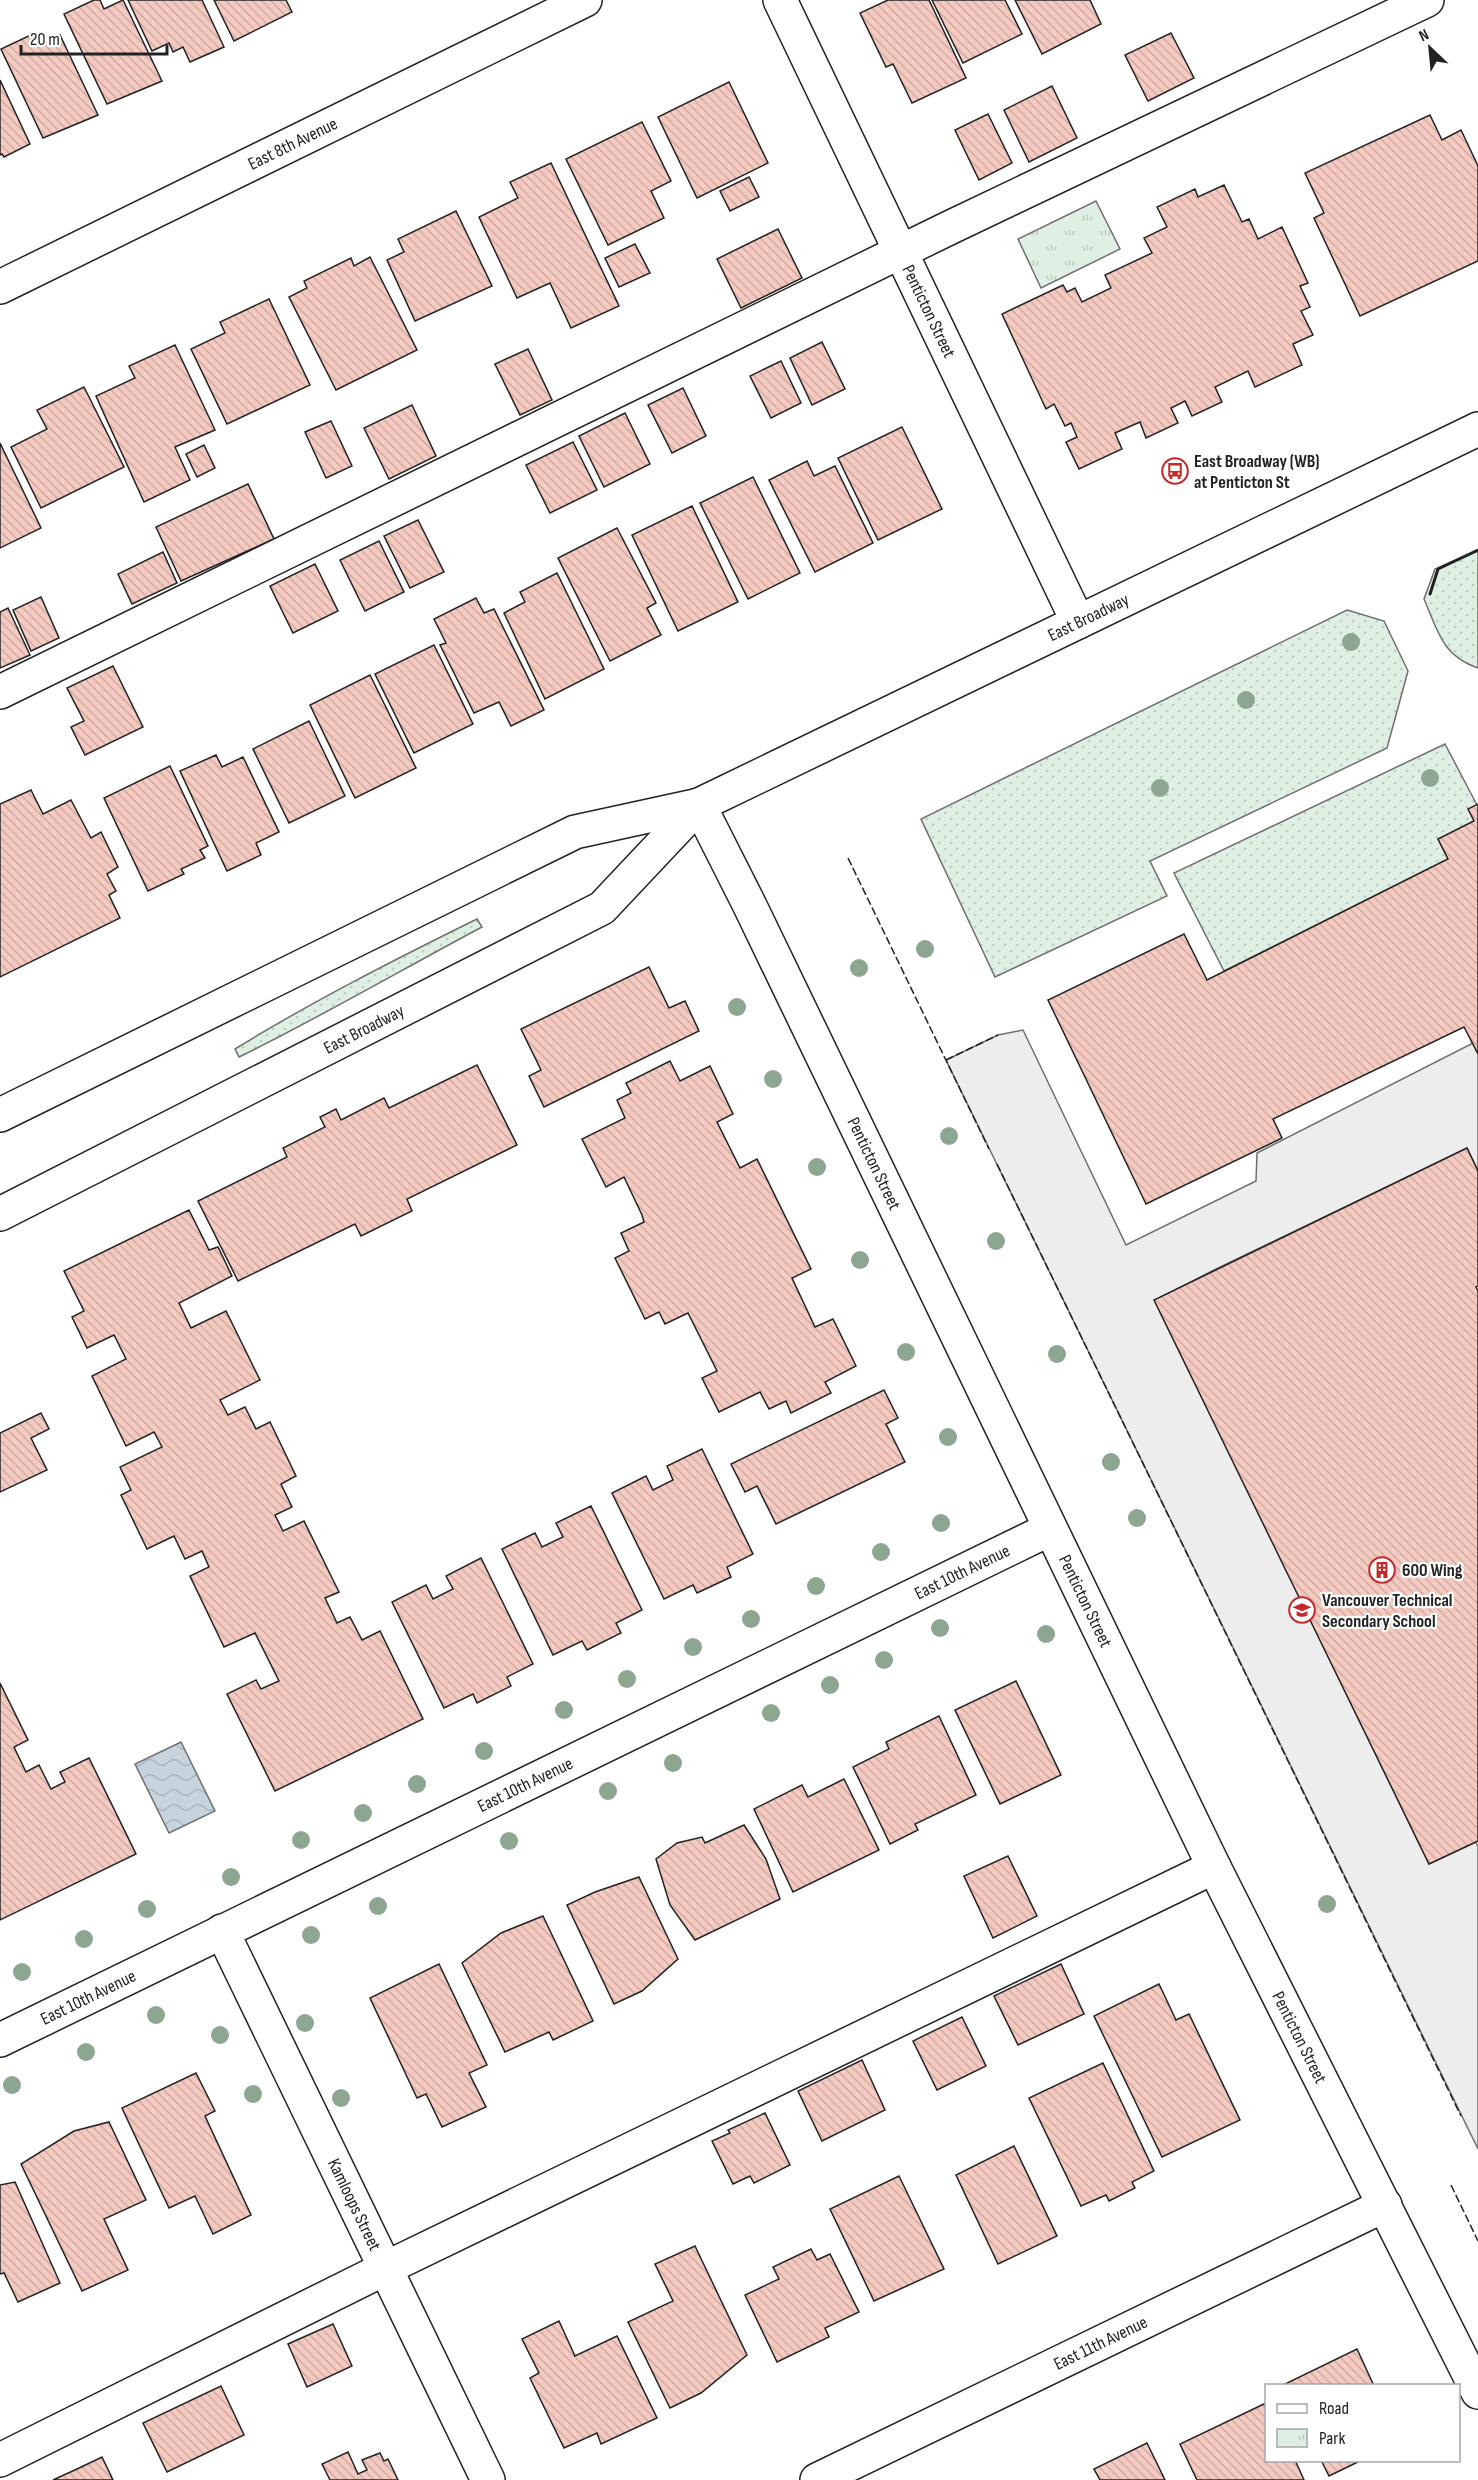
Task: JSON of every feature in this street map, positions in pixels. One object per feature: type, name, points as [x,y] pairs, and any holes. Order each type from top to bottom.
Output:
[{"type":"street","name":"East 8th Avenue","points":[[0,286],[585,0]]},
{"type":"street","name":"Penticton Street","points":[[780,0],[1078,622]]},
{"type":"street","points":[[0,693],[902,251],[1427,0]]},
{"type":"street","name":"East Broadway","points":[[0,1116],[575,832],[699,805],[1478,429]]},
{"type":"street","name":"Penticton Street","points":[[699,805],[750,906],[1214,1868],[1386,2205],[1478,2392]]},
{"type":"street","name":"East Broadway","points":[[0,1214],[602,908],[699,805]]},
{"type":"street","name":"East 10th Avenue","points":[[0,2040],[1050,1529]]},
{"type":"street","points":[[0,2460],[384,2269],[1214,1868]]},
{"type":"street","name":"Kamloops Street","points":[[222,1931],[488,2480]]},
{"type":"street","name":"East 11th Avenue","points":[[817,2480],[1386,2205]]},
{"type":"green space","points":[[1096,201],[1120,249],[1041,288],[1018,239]]},
{"type":"green space","points":[[1478,550],[1478,668],[1456,657],[1449,649],[1438,632],[1424,599],[1435,569]]},
{"type":"green space","points":[[1347,610],[1384,621],[1408,671],[1387,748],[1150,861],[1167,896],[995,977],[921,819]]},
{"type":"green space","points":[[1445,744],[1477,805],[1474,821],[1438,839],[1448,859],[1224,971],[1174,873]]},
{"type":"green space","points":[[477,919],[482,927],[331,1010],[239,1057],[235,1049],[264,1031],[354,981]]},
{"type":"shaded area","points":[[1023,1030],[1126,1245],[1256,1181],[1257,1153],[1473,1043],[1478,1054],[1478,1171],[1467,1148],[1155,1300],[1429,1864],[1476,1842],[1478,1847],[1478,2149],[946,1060],[998,1035]]},
{"type":"water","points":[[181,1742],[215,1811],[169,1833],[135,1764]]},
{"type":"building","points":[[94,0],[100,0],[104,9],[123,0],[162,81],[107,104],[64,14]]},
{"type":"building","points":[[128,0],[202,0],[224,47],[190,62],[183,47],[173,52],[169,43],[152,51]]},
{"type":"building","points":[[214,0],[286,0],[292,12],[234,41]]},
{"type":"building","points":[[888,0],[929,0],[966,78],[912,103],[893,64],[886,67],[860,13]]},
{"type":"building","points":[[932,0],[1005,0],[1022,34],[963,63]]},
{"type":"building","points":[[1015,0],[1090,0],[1101,24],[1042,54]]},
{"type":"building","points":[[35,33],[41,44],[60,35],[98,115],[43,138],[1,49]]},
{"type":"building","points":[[1171,33],[1194,78],[1148,101],[1125,55]]},
{"type":"building","points":[[0,80],[30,144],[4,157],[0,155]]},
{"type":"building","points":[[729,82],[768,163],[697,198],[658,117]]},
{"type":"building","points":[[1052,86],[1077,138],[1029,162],[1004,110]]},
{"type":"building","points":[[988,114],[1012,163],[979,180],[955,130]]},
{"type":"building","points":[[1430,115],[1442,140],[1461,130],[1478,166],[1478,261],[1360,316],[1314,218],[1324,213],[1305,173]]},
{"type":"building","points":[[642,122],[671,181],[651,191],[664,218],[608,245],[566,159]]},
{"type":"building","points":[[551,163],[619,306],[571,328],[550,283],[517,298],[479,217],[518,198],[510,182]]},
{"type":"building","points":[[749,177],[759,197],[730,211],[720,191]]},
{"type":"building","points":[[1224,185],[1242,222],[1249,219],[1258,239],[1282,227],[1308,283],[1300,286],[1310,307],[1301,311],[1313,335],[1293,344],[1302,365],[1255,387],[1248,371],[1215,387],[1222,402],[1192,416],[1185,401],[1171,408],[1178,423],[1146,438],[1140,422],[1115,433],[1122,449],[1079,469],[1066,442],[1077,437],[1071,423],[1065,426],[1054,404],[1046,409],[1002,314],[1063,285],[1067,292],[1075,288],[1082,302],[1111,288],[1105,275],[1152,253],[1144,238],[1167,227],[1157,207],[1195,189],[1198,197]]},
{"type":"building","points":[[456,211],[492,286],[415,321],[387,260],[404,252],[398,239]]},
{"type":"building","points":[[778,229],[802,278],[741,308],[717,259]]},
{"type":"building","points":[[635,244],[650,273],[619,287],[605,258]]},
{"type":"building","points":[[370,257],[417,350],[336,390],[289,297],[307,288],[304,281],[351,258],[354,266]]},
{"type":"building","points":[[269,299],[310,385],[227,424],[191,349],[225,333],[220,322]]},
{"type":"building","points":[[822,342],[845,389],[812,405],[790,358]]},
{"type":"building","points":[[175,345],[215,430],[175,447],[190,480],[144,502],[96,396],[135,378],[129,366]]},
{"type":"building","points":[[528,349],[552,400],[520,415],[495,364]]},
{"type":"building","points":[[781,361],[801,403],[771,418],[750,376]]},
{"type":"building","points":[[84,387],[124,467],[41,508],[11,447],[47,429],[37,410]]},
{"type":"building","points":[[683,388],[706,436],[672,453],[648,405]]},
{"type":"building","points":[[412,405],[436,456],[389,479],[364,428]]},
{"type":"building","points":[[625,413],[650,464],[604,487],[579,436]]},
{"type":"building","points":[[331,421],[352,466],[326,478],[305,432]]},
{"type":"building","points":[[902,427],[942,509],[878,540],[838,458]]},
{"type":"building","points":[[573,442],[597,490],[550,513],[526,465]]},
{"type":"building","points":[[0,443],[41,528],[0,548]]},
{"type":"building","points":[[204,445],[215,468],[197,477],[186,454]]},
{"type":"building","points":[[807,461],[814,476],[835,466],[873,543],[815,572],[769,480]]},
{"type":"building","points":[[753,477],[800,573],[748,599],[700,503]]},
{"type":"building","points":[[248,484],[274,539],[181,581],[156,527]]},
{"type":"building","points":[[692,506],[738,602],[678,631],[632,535]]},
{"type":"building","points":[[418,520],[444,572],[410,588],[384,536]]},
{"type":"building","points":[[617,528],[656,603],[647,608],[661,635],[610,661],[558,558]]},
{"type":"building","points":[[379,541],[404,592],[365,611],[340,560]]},
{"type":"building","points":[[163,552],[177,583],[132,604],[118,574]]},
{"type":"building","points":[[315,564],[338,611],[293,633],[270,586]]},
{"type":"building","points":[[557,573],[604,669],[545,699],[504,613],[525,602],[520,592]]},
{"type":"building","points":[[41,597],[59,638],[31,651],[13,610]]},
{"type":"building","points":[[476,598],[484,613],[494,609],[544,710],[511,726],[499,702],[474,713],[440,645],[446,643],[434,619]]},
{"type":"building","points":[[8,608],[30,655],[0,668],[0,612]]},
{"type":"building","points":[[434,645],[473,724],[414,753],[375,674]]},
{"type":"building","points":[[113,666],[143,727],[85,755],[71,727],[84,721],[67,688]]},
{"type":"building","points":[[370,675],[416,768],[355,798],[310,705]]},
{"type":"building","points":[[309,721],[345,796],[289,823],[253,749]]},
{"type":"building","points":[[216,755],[222,767],[243,757],[279,832],[256,843],[261,855],[227,871],[180,771]]},
{"type":"building","points":[[170,766],[208,846],[200,850],[205,858],[181,869],[184,874],[148,891],[104,798]]},
{"type":"building","points":[[31,790],[43,814],[71,800],[91,838],[101,832],[118,867],[107,874],[116,891],[109,895],[120,918],[0,977],[0,804]]},
{"type":"building","points":[[1478,804],[1478,1054],[1464,1027],[1273,1119],[1282,1138],[1146,1204],[1048,1000],[1184,934],[1207,980],[1448,859],[1438,839],[1474,821],[1468,809]]},
{"type":"building","points":[[649,967],[669,1008],[685,1001],[699,1031],[544,1107],[529,1076],[541,1070],[521,1029]]},
{"type":"building","points":[[670,1061],[680,1081],[710,1066],[733,1114],[717,1122],[740,1168],[757,1159],[811,1269],[792,1278],[815,1327],[833,1319],[856,1366],[825,1382],[831,1393],[791,1413],[786,1401],[769,1409],[760,1392],[719,1412],[702,1378],[717,1371],[688,1313],[665,1324],[659,1312],[645,1319],[615,1258],[629,1251],[621,1233],[644,1222],[624,1177],[606,1187],[582,1139],[625,1118],[617,1100],[631,1093],[626,1083]]},
{"type":"building","points":[[477,1065],[517,1145],[407,1199],[412,1211],[361,1236],[355,1224],[238,1281],[198,1201],[287,1157],[283,1148],[325,1127],[320,1117],[336,1109],[341,1120],[384,1098],[389,1108]]},
{"type":"building","name":"600 Wing","points":[[1467,1148],[1478,1171],[1478,1286],[1476,1287],[1478,1291],[1478,1841],[1429,1864],[1154,1300]]},
{"type":"building","points":[[189,1210],[209,1250],[218,1247],[232,1276],[179,1303],[191,1328],[226,1311],[260,1380],[220,1400],[228,1415],[245,1407],[256,1429],[270,1422],[296,1476],[281,1484],[292,1507],[275,1515],[283,1531],[304,1521],[339,1592],[325,1598],[337,1623],[350,1617],[362,1640],[380,1631],[423,1719],[275,1791],[227,1694],[256,1680],[261,1689],[279,1681],[255,1633],[224,1647],[190,1576],[209,1567],[202,1551],[185,1559],[174,1536],[147,1549],[121,1495],[131,1490],[120,1467],[162,1447],[154,1432],[126,1446],[92,1376],[126,1359],[114,1335],[87,1348],[72,1317],[84,1311],[64,1271]]},
{"type":"building","points":[[884,1390],[898,1418],[886,1424],[905,1462],[776,1524],[757,1486],[745,1492],[731,1464]]},
{"type":"building","points":[[41,1413],[49,1429],[31,1438],[47,1470],[0,1492],[0,1433]]},
{"type":"building","points":[[702,1449],[753,1554],[727,1567],[731,1577],[697,1593],[693,1585],[664,1599],[612,1493],[646,1476],[653,1490],[673,1480],[667,1466]]},
{"type":"building","points":[[591,1506],[642,1610],[616,1623],[621,1633],[587,1650],[582,1641],[553,1655],[502,1549],[535,1533],[542,1547],[563,1537],[556,1523]]},
{"type":"building","points":[[481,1558],[533,1664],[507,1677],[511,1686],[477,1703],[473,1694],[444,1708],[392,1602],[426,1585],[433,1599],[453,1589],[446,1576]]},
{"type":"building","points":[[1016,1681],[1061,1775],[1000,1804],[955,1710]]},
{"type":"building","points":[[0,1683],[28,1740],[14,1747],[26,1772],[39,1765],[51,1789],[65,1782],[60,1772],[89,1758],[136,1854],[0,1920]]},
{"type":"building","points":[[939,1716],[976,1795],[915,1824],[918,1830],[890,1844],[853,1767],[889,1749],[886,1742]]},
{"type":"building","points":[[844,1779],[879,1850],[793,1892],[754,1809],[802,1785],[808,1797]]},
{"type":"building","points":[[744,1825],[766,1859],[780,1899],[695,1940],[670,1905],[656,1859],[677,1843],[702,1837],[705,1843]]},
{"type":"building","points":[[1008,1856],[1037,1916],[993,1938],[964,1876]]},
{"type":"building","points":[[639,1877],[678,1959],[642,1991],[614,2004],[567,1905],[595,1892]]},
{"type":"building","points":[[543,1916],[593,2021],[553,2040],[549,2032],[505,2052],[462,1963],[501,1933]]},
{"type":"building","points":[[439,1964],[487,2065],[469,2073],[486,2107],[442,2127],[426,2094],[417,2098],[370,1998]]},
{"type":"building","points":[[1061,1964],[1084,2014],[1018,2045],[994,1996]]},
{"type":"building","points":[[1159,1984],[1176,2020],[1189,2014],[1240,2120],[1162,2157],[1094,2016]]},
{"type":"building","points":[[962,2017],[986,2066],[937,2090],[913,2041]]},
{"type":"building","points":[[862,2060],[885,2110],[822,2141],[798,2091]]},
{"type":"building","points":[[1103,2063],[1154,2171],[1132,2182],[1135,2188],[1109,2201],[1106,2195],[1081,2206],[1029,2098]]},
{"type":"building","points":[[196,2073],[215,2111],[205,2116],[251,2215],[213,2234],[195,2196],[169,2208],[122,2108]]},
{"type":"building","points":[[765,2113],[790,2165],[754,2183],[750,2176],[733,2184],[712,2141],[730,2133],[728,2130]]},
{"type":"building","points":[[109,2122],[146,2200],[104,2219],[128,2270],[82,2291],[21,2164],[74,2131]]},
{"type":"building","points":[[1014,2146],[1057,2236],[998,2264],[956,2175]]},
{"type":"building","points":[[899,2176],[944,2269],[874,2301],[830,2209]]},
{"type":"building","points":[[15,2182],[60,2283],[18,2302],[4,2273],[0,2274],[0,2185]]},
{"type":"building","points":[[695,2246],[747,2355],[701,2393],[670,2408],[628,2322],[673,2301],[655,2264]]},
{"type":"building","points":[[811,2249],[817,2260],[830,2254],[859,2312],[825,2328],[829,2337],[777,2362],[745,2295],[779,2279],[773,2267]]},
{"type":"building","points":[[559,2321],[575,2356],[617,2336],[657,2418],[601,2444],[597,2433],[564,2448],[530,2378],[539,2373],[522,2339]]},
{"type":"building","points":[[333,2324],[352,2366],[307,2387],[288,2344]]},
{"type":"building","points":[[1357,2349],[1373,2384],[1285,2384]]},
{"type":"building","points":[[221,2386],[244,2435],[167,2472],[143,2423]]},
{"type":"building","points":[[1265,2403],[1265,2462],[1296,2462],[1304,2480],[1197,2480],[1180,2444]]},
{"type":"building","points":[[1147,2443],[1165,2480],[1100,2480],[1094,2469]]},
{"type":"building","points":[[348,2452],[358,2474],[367,2470],[362,2460],[380,2453],[384,2461],[388,2459],[398,2480],[330,2480],[322,2464]]},
{"type":"building","points":[[102,2457],[113,2480],[53,2480],[77,2469]]},
{"type":"building","points":[[1322,2462],[1358,2462],[1329,2476]]},
{"type":"fence","points":[[848,858],[989,1149]]},
{"type":"fence","points":[[946,1060],[998,1035]]},
{"type":"fence","points":[[997,1164],[1461,2116]]},
{"type":"fence","points":[[1451,2185],[1478,2241]]},
{"type":"wall","points":[[1430,594],[1438,569],[1478,550]]},
{"type":"place","name":"East Broadway (WB) at Penticton St","points":[[1175,471]]},
{"type":"place","name":"600 Wing","points":[[1382,1570]]},
{"type":"place","name":"Vancouver Technical Secondary School","points":[[1302,1610]]}]
